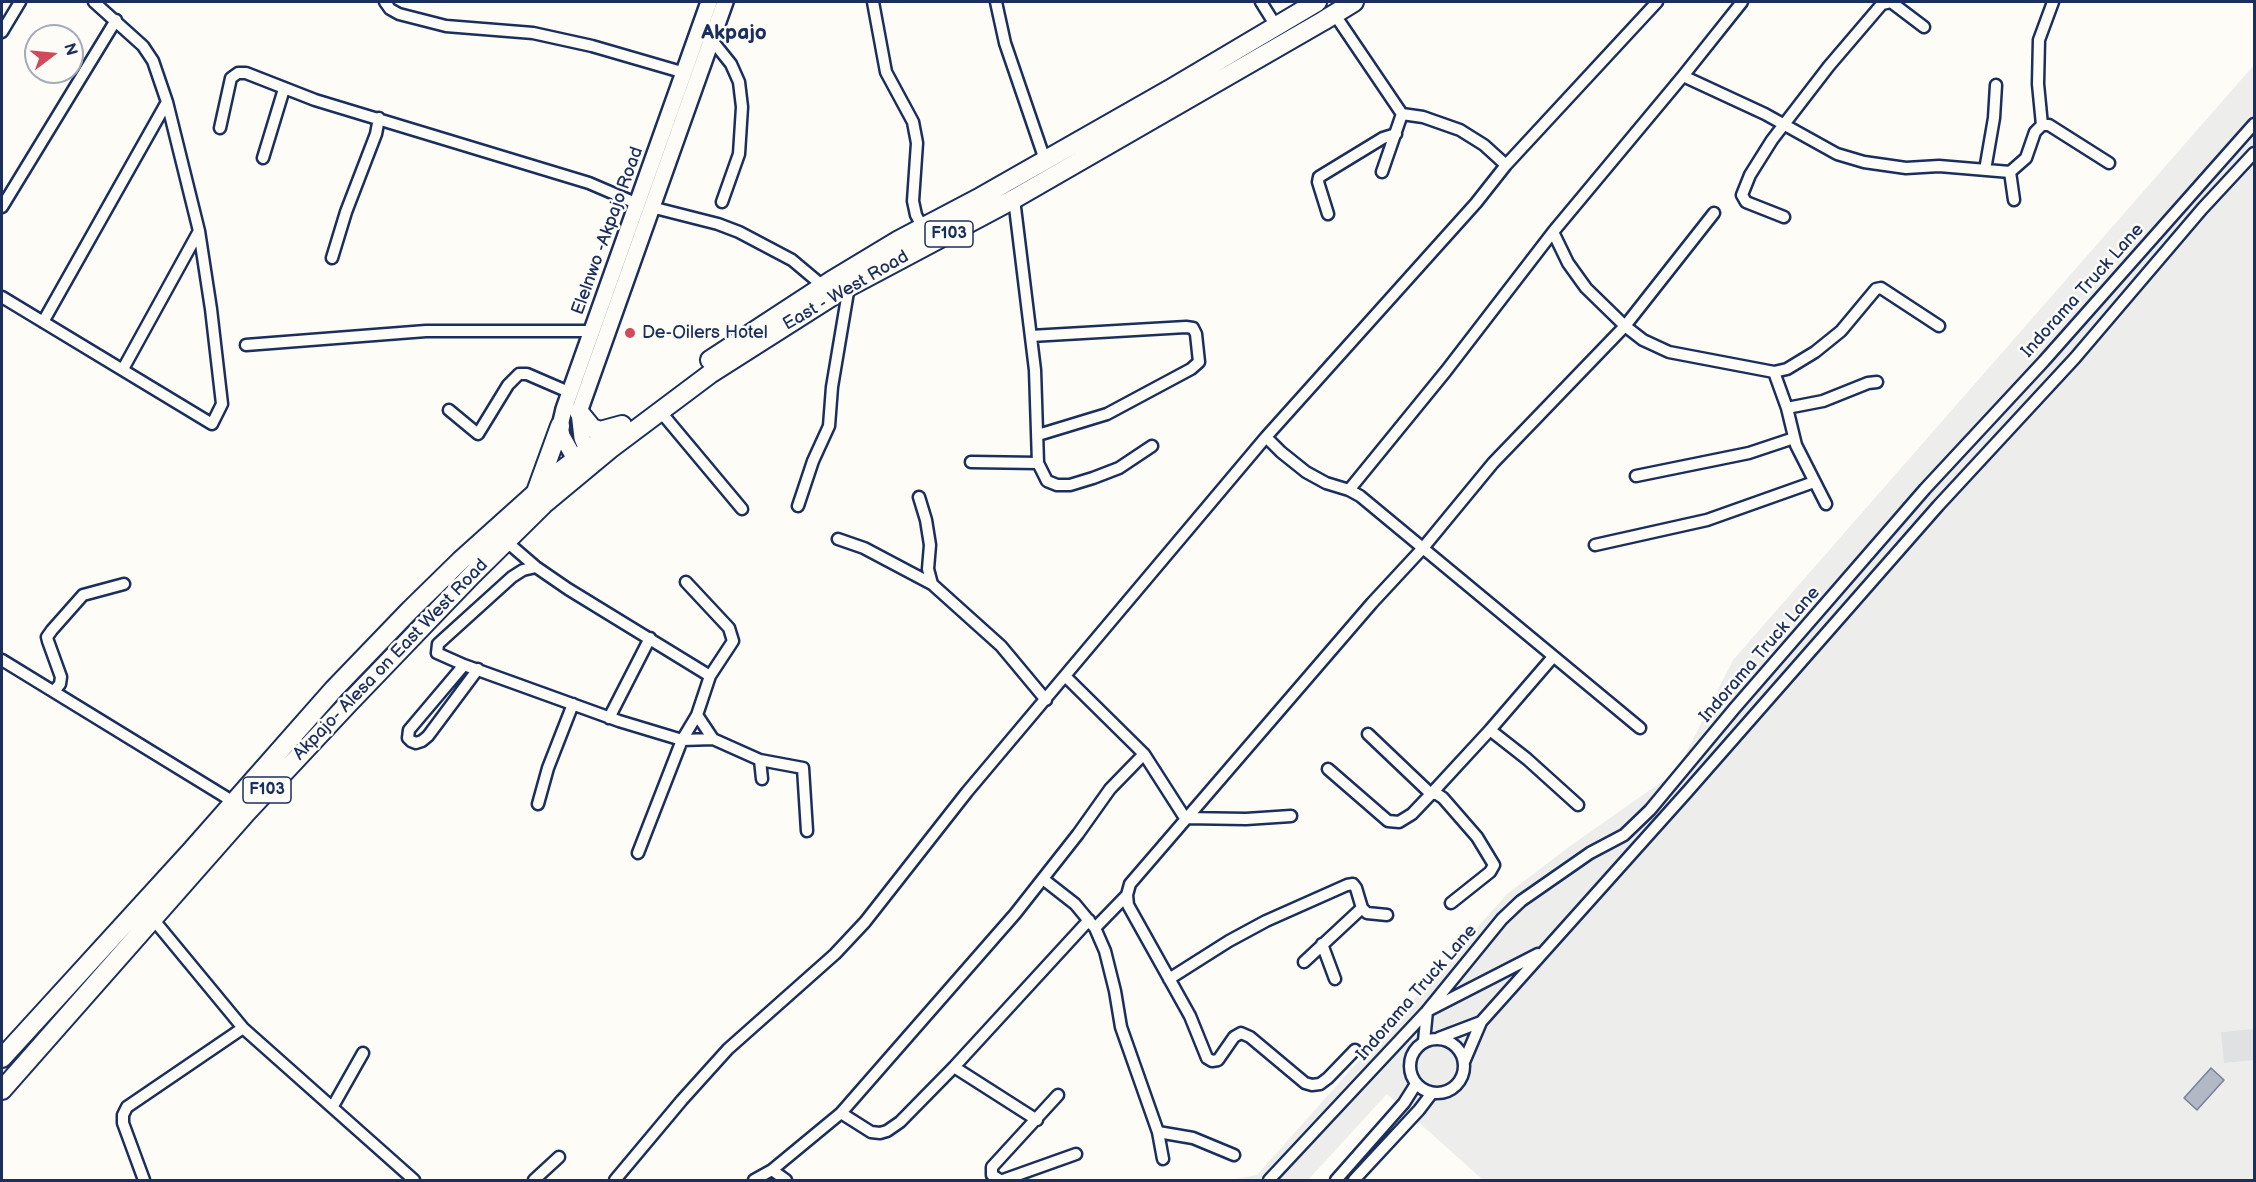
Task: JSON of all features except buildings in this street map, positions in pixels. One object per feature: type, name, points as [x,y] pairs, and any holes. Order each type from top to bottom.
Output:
[{"type":"main road","name":"Elelnwo -Akpajo Road","points":[[560,426],[593,331],[645,206],[709,2]]},
{"type":"main road","points":[[587,460],[579,412],[645,206],[725,2]]},
{"type":"main road","name":"East - West Road","points":[[587,460],[622,425],[704,364],[823,286],[1317,2]]},
{"type":"main road","name":"East - West Road","points":[[540,498],[587,460],[710,374],[849,286],[1014,199],[1354,2]]},
{"type":"main road","points":[[579,412],[592,429],[600,431],[622,425]]},
{"type":"main road","points":[[560,426],[567,445],[587,460]]},
{"type":"main road","points":[[540,498],[560,426]]},
{"type":"main road","name":"Akpajo- Alesa on East West Road","points":[[2,1058],[241,807],[507,542],[540,498]]},
{"type":"main road","name":"Akpajo- Alesa on East West Road","points":[[2,1090],[153,919],[333,690],[460,561],[540,498]]},
{"type":"street","points":[[2,32],[20,2]]},
{"type":"street","points":[[2,297],[212,424],[222,404],[211,309],[199,231],[167,102],[153,61],[144,46],[94,2]]},
{"type":"street","points":[[384,2],[399,14],[446,26],[533,33],[592,46],[685,73]]},
{"type":"street","points":[[873,2],[886,72],[913,122],[917,143],[913,201],[916,215],[923,228]]},
{"type":"street","points":[[996,2],[1005,43],[1045,160]]},
{"type":"street","points":[[1261,2],[1276,26]]},
{"type":"street","points":[[615,1180],[728,1049],[835,954],[866,922],[967,792],[1266,437],[1476,203],[1506,165],[1657,2]]},
{"type":"street","points":[[1349,490],[1446,370],[1552,232],[1742,2]]},
{"type":"street","points":[[1784,217],[1746,202],[1742,195],[1750,175],[1772,140],[1829,66],[1882,4],[1891,2],[1924,27]]},
{"type":"street","points":[[2042,125],[2038,84],[2039,40],[2053,2]]},
{"type":"street","points":[[1335,15],[1402,114],[1423,117],[1460,130],[1484,145],[1506,165]]},
{"type":"street","points":[[2,207],[116,20]]},
{"type":"street","points":[[711,39],[731,64],[739,82],[742,107],[739,154],[722,201]]},
{"type":"street","points":[[220,128],[227,86],[231,78],[238,73],[246,73],[284,89],[590,183],[645,206],[718,224],[739,232],[792,260],[823,286]]},
{"type":"street","points":[[1683,76],[1785,124],[1837,154],[1864,162],[1906,168],[1940,165],[2010,172],[2026,158],[2035,132],[2042,125],[2049,125],[2109,163]]},
{"type":"street","points":[[1985,170],[1994,118],[1996,85]]},
{"type":"street","points":[[263,158],[284,89]]},
{"type":"street","points":[[43,322],[167,102]]},
{"type":"street","points":[[1382,172],[1402,114]]},
{"type":"street","points":[[332,258],[346,212],[376,134],[379,118]]},
{"type":"street","name":"Indorama Truck Lane","points":[[1269,1180],[1427,1011],[1502,919],[1521,901],[1581,860],[1624,835],[1650,810],[1925,489],[2044,361],[2254,124]]},
{"type":"street","points":[[1328,214],[1318,182],[1319,177],[1383,138],[1396,134]]},
{"type":"street","points":[[1481,1022],[1439,1038],[1424,1041],[1412,1053],[1410,1061],[1409,1069],[1416,1084],[1432,1093],[1445,1092],[1454,1087],[1462,1076],[1464,1062],[1481,1022],[1938,506],[2076,358],[2202,209],[2254,153]]},
{"type":"street","points":[[2010,172],[2014,200]]},
{"type":"street","points":[[1014,199],[1031,336],[1038,463],[1047,481],[1057,486],[1070,485],[1119,468],[1152,446]]},
{"type":"street","points":[[841,1113],[871,1132],[887,1131],[900,1122],[1092,924],[1126,895],[1130,884],[1139,872],[1185,818],[1372,603],[1424,548],[1494,463],[1625,326],[1714,213]]},
{"type":"street","points":[[123,369],[199,231]]},
{"type":"street","points":[[1552,232],[1568,263],[1586,288],[1643,340],[1669,352],[1774,372],[1787,369],[1815,352],[1841,331],[1876,289],[1881,288],[1939,326]]},
{"type":"street","points":[[798,506],[813,461],[829,426],[832,387],[849,286]]},
{"type":"street","points":[[1031,336],[1193,328],[1196,334],[1199,362],[1191,369],[1107,414],[1038,435]]},
{"type":"street","points":[[246,345],[426,331],[593,331]]},
{"type":"street","points":[[1774,372],[1787,408],[1794,438],[1826,504]]},
{"type":"street","points":[[449,410],[478,434],[508,385],[519,374],[527,374],[570,393]]},
{"type":"street","points":[[1787,408],[1822,401],[1868,383],[1877,382]]},
{"type":"street","points":[[660,411],[742,509]]},
{"type":"street","points":[[1266,437],[1306,472],[1326,483],[1360,496],[1640,728]]},
{"type":"street","points":[[1636,476],[1749,453],[1794,438]]},
{"type":"street","points":[[971,462],[1038,463]]},
{"type":"street","points":[[1595,545],[1707,520],[1814,483]]},
{"type":"street","points":[[919,497],[928,528],[930,545],[928,569],[932,584]]},
{"type":"street","points":[[838,539],[864,548],[932,584],[1001,646],[1046,700]]},
{"type":"street","points":[[507,542],[536,567],[568,589],[710,676]]},
{"type":"street","points":[[536,567],[523,570],[512,577],[438,644],[437,650],[441,656],[609,718],[682,740],[713,740],[760,760],[803,768],[807,831]]},
{"type":"street","points":[[638,853],[682,740],[697,715],[710,676],[731,646],[732,635],[729,628],[686,582]]},
{"type":"street","points":[[54,691],[60,684],[61,677],[47,637],[83,595],[124,584]]},
{"type":"street","points":[[609,718],[650,638]]},
{"type":"street","points":[[1328,769],[1388,821],[1399,822],[1412,814],[1431,794],[1490,730],[1552,657]]},
{"type":"street","points":[[2,660],[241,807]]},
{"type":"street","points":[[465,665],[409,730],[408,738],[411,741],[416,743],[428,736],[478,669]]},
{"type":"street","points":[[1066,677],[1144,754],[1185,818]]},
{"type":"street","points":[[538,804],[548,768],[573,704]]},
{"type":"street","points":[[697,715],[713,740]]},
{"type":"street","points":[[1490,730],[1527,759],[1578,805]]},
{"type":"street","points":[[1368,734],[1431,794],[1437,794],[1443,798],[1477,837],[1494,865],[1490,872],[1452,903]]},
{"type":"street","points":[[754,1180],[772,1170],[841,1113],[1043,879],[1110,789],[1144,754]]},
{"type":"street","points":[[760,760],[762,779]]},
{"type":"street","points":[[1678,776],[1687,792]]},
{"type":"street","points":[[1185,818],[1246,819],[1291,816]]},
{"type":"street","points":[[1043,879],[1075,904],[1092,924],[1105,951],[1121,1027],[1158,1132],[1162,1159]]},
{"type":"street","points":[[1169,979],[1229,941],[1266,921],[1347,885],[1353,884],[1356,888],[1362,908],[1367,913],[1387,915]]},
{"type":"street","points":[[1126,895],[1128,905],[1138,925],[1190,1016],[1207,1058],[1212,1061],[1218,1060],[1234,1037],[1241,1033],[1250,1037],[1305,1083],[1312,1085],[1320,1084],[1328,1078],[1355,1050]]},
{"type":"street","points":[[1304,962],[1362,908]]},
{"type":"street","points":[[153,919],[243,1028],[414,1180]]},
{"type":"street","points":[[1322,944],[1335,979]]},
{"type":"street","points":[[1424,1041],[1427,1011],[1544,952]]},
{"type":"street","points":[[144,1180],[123,1123],[123,1115],[127,1107],[243,1028]]},
{"type":"street","points":[[1439,1038],[1455,1046],[1464,1062]]},
{"type":"street","points":[[333,1106],[363,1053]]},
{"type":"street","points":[[954,1067],[1037,1120]]},
{"type":"street","points":[[1336,1180],[1404,1103],[1416,1084]]},
{"type":"street","points":[[1354,1180],[1432,1093]]},
{"type":"street","points":[[1058,1095],[992,1167],[992,1175],[1001,1180],[1076,1154]]},
{"type":"street","points":[[1158,1132],[1193,1138],[1234,1155]]},
{"type":"street","points":[[534,1180],[559,1157]]},
{"type":"street","points":[[772,1170],[786,1180]]},
{"type":"shaded area","points":[[2254,65],[2254,1180],[1483,1180],[1387,1094],[1308,1180],[1229,1180],[1257,1175],[1507,894],[1570,846],[1677,771],[1733,660]]},
{"type":"shaded area","points":[[2254,1029],[2254,1060],[2224,1063],[2221,1032]]},
{"type":"shaded area","points":[[2211,1068],[2224,1080],[2197,1110],[2184,1098]]},
{"type":"place","name":"De-Oilers Hotel","points":[[630,333]]},
{"type":"district","name":"Akpajo","points":[[734,34]]}]
